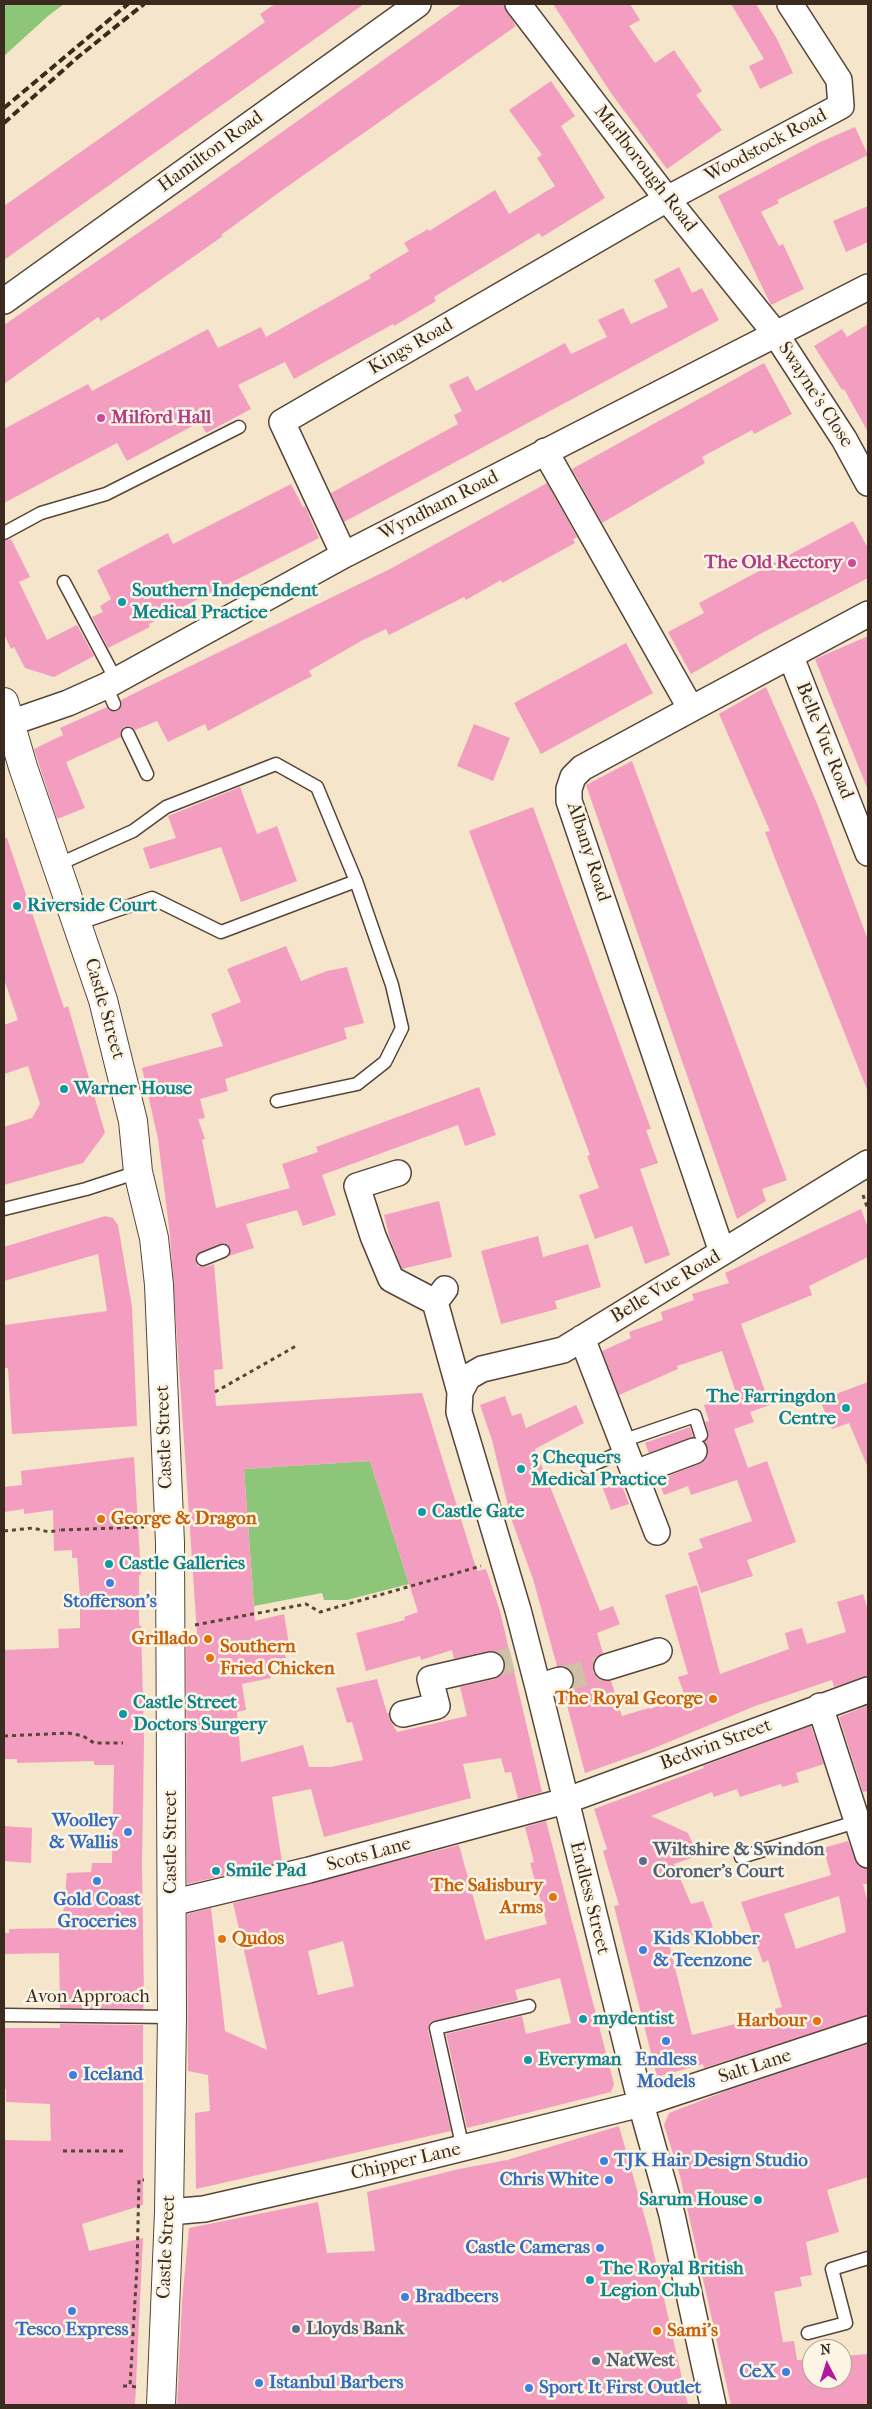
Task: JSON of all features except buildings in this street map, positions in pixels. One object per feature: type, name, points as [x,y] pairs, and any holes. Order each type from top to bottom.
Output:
[{"type":"street","name":"Hamilton Road","points":[[4,301],[418,4]]},
{"type":"street","name":"Marlborough Road","points":[[518,4],[667,199],[775,333]]},
{"type":"street","name":"Woodstock Road","points":[[667,199],[841,106],[839,80],[790,4]]},
{"type":"street","name":"Kings Road","points":[[344,555],[282,422],[667,199]]},
{"type":"street","name":"Wyndham Road","points":[[7,713],[68,703],[112,690],[344,555],[868,287]]},
{"type":"street","name":"Swayne's Close","points":[[775,333],[844,439],[868,483]]},
{"type":"street","points":[[545,451],[691,710]]},
{"type":"street","name":"Belle Vue Road","points":[[691,710],[868,614]]},
{"type":"street","name":"Belle Vue Road","points":[[791,657],[868,854]]},
{"type":"street","name":"Albany Road","points":[[691,710],[582,768],[573,777],[569,790],[569,801],[722,1252]]},
{"type":"street","name":"Castle Street","points":[[7,713],[104,1000],[123,1076],[137,1147],[138,1172],[154,1238],[164,1262],[169,1525],[172,2017],[169,2212],[161,2405]]},
{"type":"street","name":"Belle Vue Road","points":[[460,1392],[468,1377],[482,1369],[563,1350],[868,1163]]},
{"type":"street","name":"Endless Street","points":[[398,1173],[357,1186],[391,1279],[440,1296],[460,1392],[459,1412],[503,1559],[511,1660],[549,1684],[565,1801],[672,2215],[713,2405]]},
{"type":"street","points":[[582,1338],[657,1532]]},
{"type":"street","points":[[635,1473],[697,1443]]},
{"type":"street","points":[[607,1667],[659,1651]]},
{"type":"street","points":[[404,1714],[437,1706],[430,1679],[511,1660]]},
{"type":"street","name":"Bedwin Street","points":[[565,1801],[868,1690]]},
{"type":"street","points":[[820,1706],[859,1821],[868,1855]]},
{"type":"street","name":"Scots Lane","points":[[171,1903],[309,1870],[565,1801]]},
{"type":"street","name":"Salt Lane","points":[[642,2104],[868,2029]]},
{"type":"street","name":"Chipper Lane","points":[[169,2212],[216,2206],[463,2149],[642,2104]]},
{"type":"lane","points":[[4,532],[41,513],[106,494],[238,427]]},
{"type":"lane","points":[[64,582],[112,690]]},
{"type":"lane","points":[[128,734],[147,774]]},
{"type":"lane","points":[[57,865],[133,831],[166,807],[276,764],[317,787],[356,881],[392,985],[402,1028],[385,1062],[357,1084],[277,1100]]},
{"type":"lane","points":[[77,924],[152,898],[221,932],[356,881]]},
{"type":"lane","points":[[4,1209],[86,1188],[138,1172]]},
{"type":"lane","points":[[204,1259],[223,1251]]},
{"type":"lane","points":[[587,1468],[624,1446],[695,1416],[697,1443]]},
{"type":"lane","points":[[741,1857],[859,1821]]},
{"type":"lane","points":[[463,2149],[436,2028],[529,2006]]},
{"type":"lane","name":"Avon Approach","points":[[4,2015],[172,2017]]},
{"type":"lane","points":[[808,2333],[846,2323],[832,2269],[868,2258]]},
{"type":"path","points":[[215,1392],[296,1346]]},
{"type":"path","points":[[4,1531],[33,1528],[49,1532],[138,1527]]},
{"type":"path","points":[[170,1629],[306,1604],[320,1612],[503,1559]]},
{"type":"path","points":[[4,1736],[68,1733],[83,1736],[94,1743],[123,1743]]},
{"type":"path","points":[[63,2151],[124,2151]]},
{"type":"path","points":[[130,2386],[137,2266],[139,2180],[144,2180]]},
{"type":"path","points":[[123,2386],[136,2387]]},
{"type":"green space","points":[[4,4],[64,4],[4,56]]},
{"type":"green space","points":[[370,1461],[409,1584],[347,1600],[324,1600],[322,1593],[254,1606],[244,1469]]},
{"type":"tunnel","points":[[491,1665],[512,1660]]},
{"type":"tunnel","points":[[560,1680],[607,1667]]},
{"type":"railway","points":[[4,108],[128,4]]},
{"type":"railway","points":[[4,123],[78,57],[144,4]]},
{"type":"place","name":"Milford Hall","points":[[101,418]]},
{"type":"place","name":"The Old Rectory","points":[[852,563]]},
{"type":"place","name":"Southern Independent Medical Practice","points":[[122,602]]},
{"type":"place","name":"Riverside Court","points":[[17,906]]},
{"type":"place","name":"Warner House","points":[[64,1089]]},
{"type":"place","name":"The Farringdon Centre","points":[[846,1408]]},
{"type":"place","name":"3 Chequers Medical Practice","points":[[521,1469]]},
{"type":"place","name":"Castle Gate","points":[[422,1512]]},
{"type":"place","name":"George & Dragon","points":[[101,1519]]},
{"type":"place","name":"Castle Galleries","points":[[109,1564]]},
{"type":"place","name":"Stofferson's","points":[[110,1583]]},
{"type":"place","name":"Grillado","points":[[208,1639]]},
{"type":"place","name":"Southern Fried Chicken","points":[[210,1658]]},
{"type":"place","name":"The Royal George","points":[[713,1699]]},
{"type":"place","name":"Castle Street Doctors Surgery","points":[[123,1714]]},
{"type":"place","name":"Woolley & Wallis","points":[[128,1832]]},
{"type":"place","name":"Wiltshire & Swindon Coroner's Court","points":[[643,1861]]},
{"type":"place","name":"Smile Pad","points":[[216,1871]]},
{"type":"place","name":"Gold Coast Groceries","points":[[97,1881]]},
{"type":"place","name":"The Salisbury Arms","points":[[553,1897]]},
{"type":"place","name":"Qudos","points":[[222,1939]]},
{"type":"place","name":"Kids Klobber & Teenzone","points":[[643,1950]]},
{"type":"place","name":"mydentist","points":[[583,2019]]},
{"type":"place","name":"Harbour","points":[[817,2021]]},
{"type":"place","name":"Endless Models","points":[[666,2041]]},
{"type":"place","name":"Everyman","points":[[528,2060]]},
{"type":"place","name":"Iceland","points":[[73,2075]]},
{"type":"place","name":"TJK Hair Design Studio","points":[[604,2161]]},
{"type":"place","name":"Chris White","points":[[609,2180]]},
{"type":"place","name":"Sarum House","points":[[758,2200]]},
{"type":"place","name":"Castle Cameras","points":[[600,2248]]},
{"type":"place","name":"The Royal British Legion Club","points":[[590,2280]]},
{"type":"place","name":"Bradbeers","points":[[405,2297]]},
{"type":"place","name":"Tesco Express","points":[[72,2311]]},
{"type":"place","name":"Lloyds Bank","points":[[296,2329]]},
{"type":"place","name":"Sami's","points":[[657,2331]]},
{"type":"place","name":"NatWest","points":[[596,2361]]},
{"type":"place","name":"CeX","points":[[786,2372]]},
{"type":"place","name":"Istanbul Barbers","points":[[259,2383]]},
{"type":"place","name":"Sport It First Outlet","points":[[529,2388]]}]
